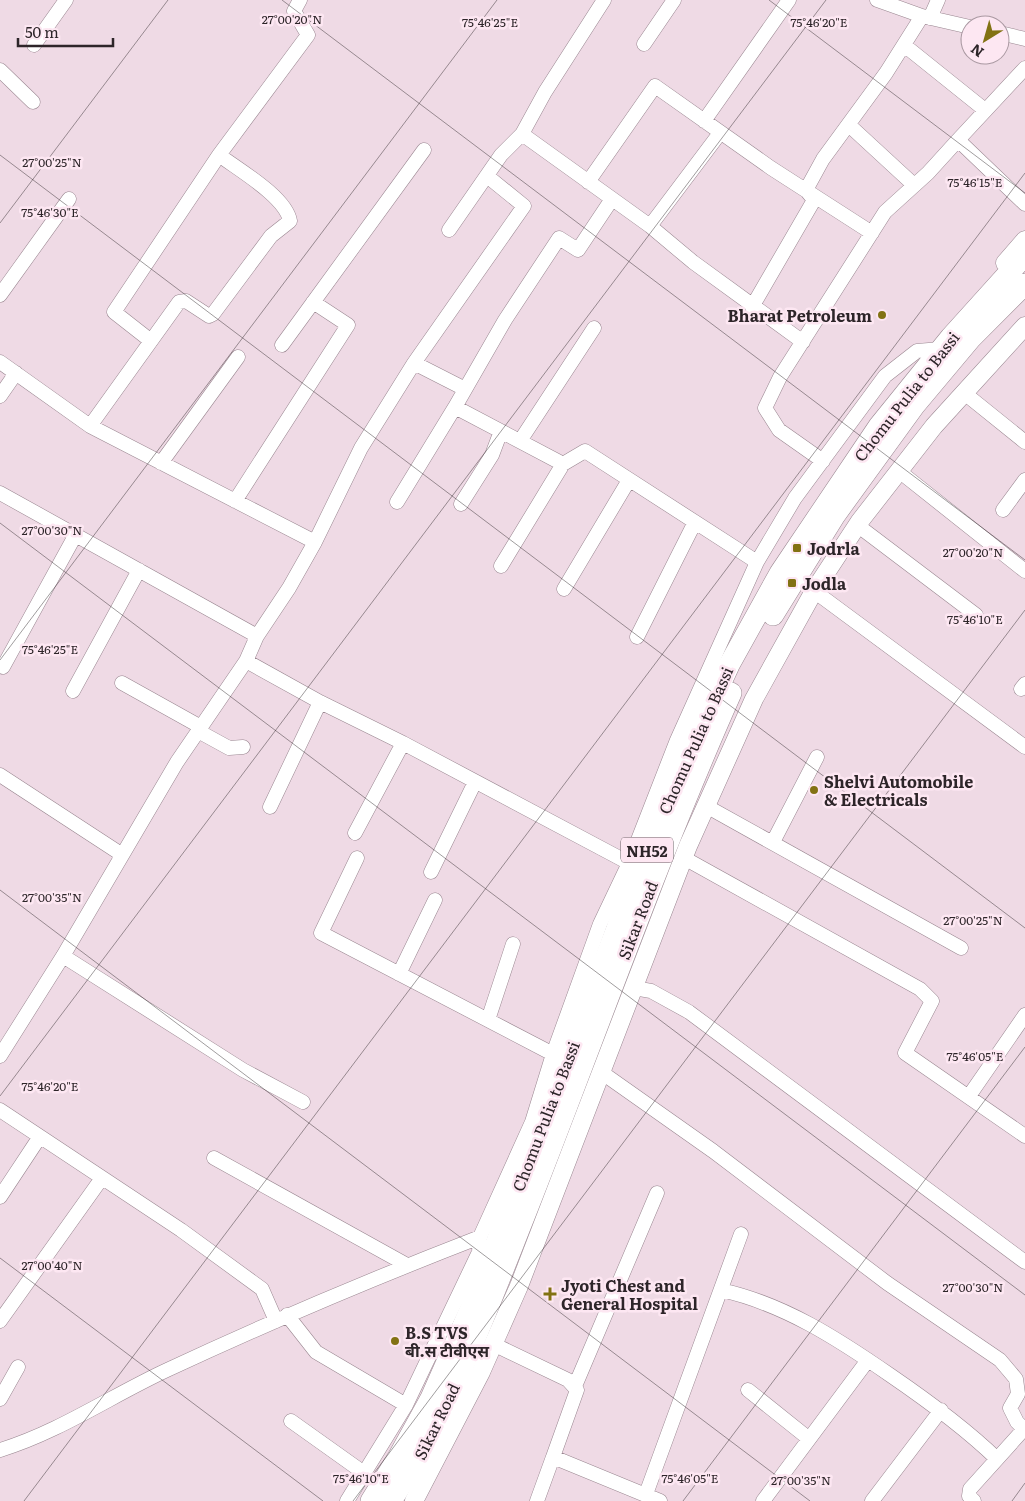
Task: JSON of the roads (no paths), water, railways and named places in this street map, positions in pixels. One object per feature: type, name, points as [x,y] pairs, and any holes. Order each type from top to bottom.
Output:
[{"type":"highway","name":"Chomu Pulia to Bassi","points":[[370,1501],[399,1456],[431,1398],[474,1301],[665,803],[729,665],[780,573],[879,426],[941,349],[1025,255]]},
{"type":"highway","name":"Sikar Road","points":[[391,1501],[416,1464],[439,1421],[475,1338],[697,769],[740,674],[778,605],[835,515],[914,406],[971,338],[1025,284]]},
{"type":"main road","points":[[976,309],[974,303],[976,296],[1025,240]]},
{"type":"main road","points":[[414,1501],[493,1344],[519,1286],[684,858],[754,699],[814,591],[857,525],[963,392],[1025,326]]},
{"type":"street","points":[[34,45],[66,0]]},
{"type":"street","points":[[152,341],[114,312],[220,156],[308,35],[294,11],[300,0]]},
{"type":"street","points":[[449,230],[502,155],[522,134],[545,92],[604,0]]},
{"type":"street","points":[[644,44],[674,0]]},
{"type":"street","points":[[704,121],[789,0]]},
{"type":"street","points":[[877,0],[926,17],[960,25]]},
{"type":"street","points":[[806,190],[823,159],[850,126],[904,45],[938,0]]},
{"type":"street","points":[[1010,35],[1025,39]]},
{"type":"street","points":[[904,45],[985,110]]},
{"type":"street","points":[[823,461],[779,430],[765,408],[780,377],[885,212],[914,186],[1025,68]]},
{"type":"street","points":[[0,70],[33,102]]},
{"type":"street","points":[[588,182],[655,86],[720,133],[872,233]]},
{"type":"street","points":[[850,126],[914,186]]},
{"type":"street","points":[[650,226],[720,133]]},
{"type":"street","points":[[522,134],[650,226],[693,262],[802,342]]},
{"type":"street","points":[[958,140],[1025,204]]},
{"type":"street","points":[[282,345],[424,150]]},
{"type":"street","points":[[90,426],[179,302],[186,301],[209,316],[213,314],[271,236],[290,221],[288,213],[280,202],[220,156]]},
{"type":"street","points":[[0,1056],[63,956],[122,854],[199,729],[246,661],[257,636],[289,588],[315,542],[362,448],[414,363],[524,206],[487,176]]},
{"type":"street","points":[[752,307],[814,200],[806,190]]},
{"type":"street","points":[[0,295],[69,199]]},
{"type":"street","points":[[397,502],[528,283],[558,238],[578,250],[612,199]]},
{"type":"street","points":[[235,501],[348,325],[313,302]]},
{"type":"street","points":[[520,441],[594,328]]},
{"type":"street","points":[[347,1501],[406,1405],[479,1252],[480,1237],[532,1122],[553,1054],[600,924],[629,863],[677,740],[757,562],[795,498],[885,376],[917,351],[941,349]]},
{"type":"street","points":[[161,462],[238,356]]},
{"type":"street","points":[[0,362],[90,426],[315,542]]},
{"type":"street","points":[[414,363],[465,389]]},
{"type":"street","points":[[0,396],[16,373]]},
{"type":"street","points":[[963,392],[1025,442]]},
{"type":"street","points":[[455,407],[563,464]]},
{"type":"street","points":[[461,504],[492,455],[501,431]]},
{"type":"street","points":[[501,566],[563,464],[585,451],[757,562]]},
{"type":"street","points":[[899,471],[1025,571]]},
{"type":"street","points":[[564,589],[629,480]]},
{"type":"street","points":[[1002,510],[1025,480]]},
{"type":"street","points":[[1,495],[76,534],[257,636]]},
{"type":"street","points":[[636,637],[695,522]]},
{"type":"street","points":[[857,525],[976,616]]},
{"type":"street","points":[[3,667],[76,534]]},
{"type":"street","points":[[73,691],[139,570]]},
{"type":"street","points":[[814,591],[1025,747]]},
{"type":"street","points":[[246,661],[320,702],[403,743],[629,863]]},
{"type":"street","points":[[122,683],[230,748],[243,747]]},
{"type":"street","points":[[270,807],[320,702]]},
{"type":"street","points":[[355,833],[403,743]]},
{"type":"street","points":[[772,842],[817,758]]},
{"type":"street","points":[[0,775],[122,854]]},
{"type":"street","points":[[431,872],[475,782]]},
{"type":"street","points":[[706,806],[961,948]]},
{"type":"street","points":[[357,858],[321,933],[553,1054]]},
{"type":"street","points":[[684,858],[920,989],[932,1001],[905,1053],[1025,1136]]},
{"type":"street","points":[[399,974],[435,900]]},
{"type":"street","points":[[488,1020],[512,944]]},
{"type":"street","points":[[63,956],[243,1070],[303,1102]]},
{"type":"street","points":[[634,988],[652,991],[689,1012],[1025,1262]]},
{"type":"street","points":[[969,1096],[1023,1023]]},
{"type":"street","points":[[601,1072],[706,1146],[887,1283],[1000,1360],[1016,1378],[1018,1394],[1010,1408],[1017,1422],[1025,1430],[970,1489],[969,1496],[974,1501]]},
{"type":"street","points":[[0,1110],[39,1138],[181,1230],[262,1289],[281,1318],[316,1352],[406,1405]]},
{"type":"street","points":[[0,1197],[39,1138]]},
{"type":"street","points":[[214,1158],[407,1265]]},
{"type":"street","points":[[0,1321],[102,1178]]},
{"type":"street","points":[[575,1386],[657,1193]]},
{"type":"street","points":[[646,1494],[741,1234]]},
{"type":"street","points":[[0,1450],[32,1440],[132,1386],[281,1318],[407,1265],[480,1237]]},
{"type":"street","points":[[721,1290],[743,1295],[802,1319],[868,1360],[941,1410],[969,1432],[997,1459]]},
{"type":"street","points":[[493,1344],[568,1380],[577,1390],[538,1501]]},
{"type":"street","points":[[763,1501],[808,1438],[868,1360]]},
{"type":"street","points":[[0,1399],[18,1367]]},
{"type":"street","points":[[748,1390],[808,1438]]},
{"type":"street","points":[[872,1501],[941,1410]]},
{"type":"street","points":[[291,1421],[364,1473]]},
{"type":"street","points":[[553,1457],[660,1501]]},
{"type":"place","name":"Bharat Petroleum","points":[[882,315]]},
{"type":"place","name":"Jodrla","points":[[797,548]]},
{"type":"place","name":"Jodla","points":[[792,583]]},
{"type":"place","name":"Shelvi Automobile & Electricals","points":[[814,790]]},
{"type":"place","name":"Jyoti Chest and General Hospital","points":[[550,1294]]},
{"type":"place","name":"B.S TVS बी.स टीवीएस","points":[[395,1341]]}]
